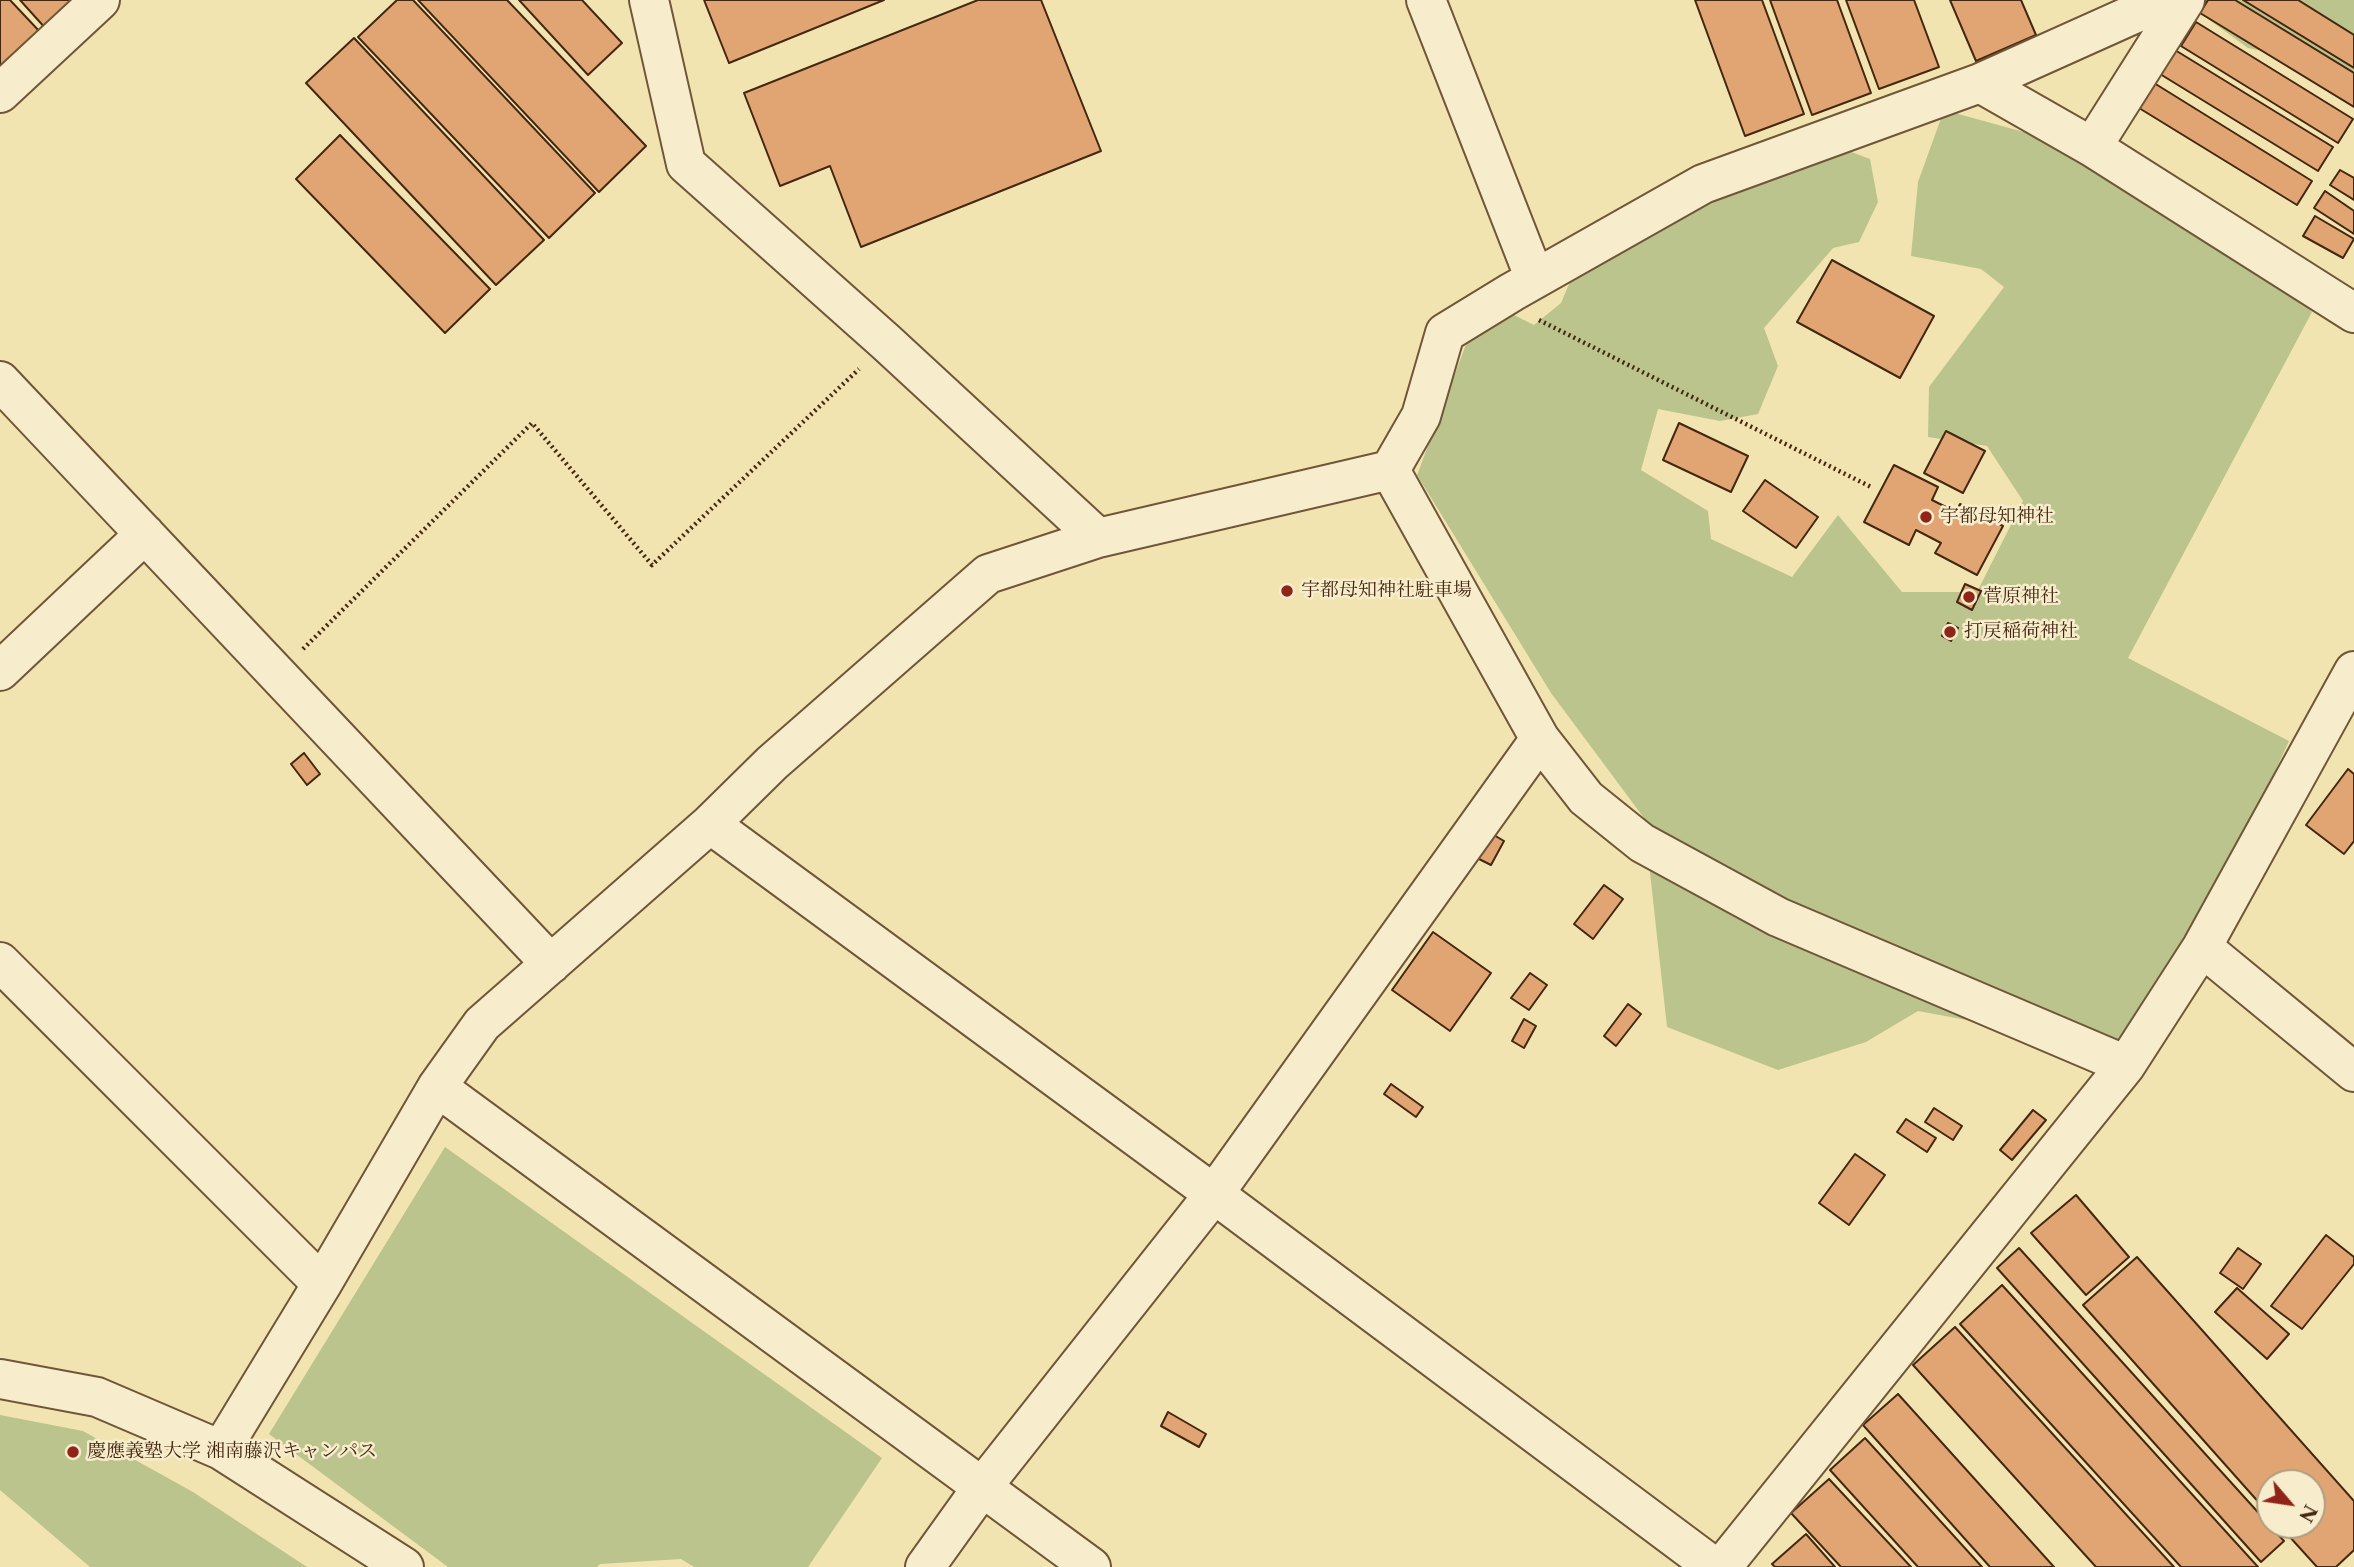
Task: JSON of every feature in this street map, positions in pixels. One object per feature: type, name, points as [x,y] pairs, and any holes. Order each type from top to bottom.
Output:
[{"type":"street","points":[[0,93],[100,0]]},
{"type":"street","points":[[649,0],[686,164],[887,343],[1098,538]]},
{"type":"street","points":[[1426,0],[1535,279]]},
{"type":"street","points":[[221,1450],[437,1087],[482,1024],[710,824],[772,763],[988,574],[1098,538],[1390,470],[1421,416],[1446,333],[1535,279],[1703,184],[1980,83],[2165,0]]},
{"type":"street","points":[[2092,147],[2185,0]]},
{"type":"street","points":[[1980,83],[2092,147],[2354,313]]},
{"type":"street","points":[[0,382],[551,964]]},
{"type":"street","points":[[1390,470],[1540,739],[1586,798],[1642,843],[1778,917],[2126,1065]]},
{"type":"street","points":[[0,671],[145,534]]},
{"type":"street","points":[[1722,1567],[2126,1065],[2202,947],[2354,671]]},
{"type":"street","points":[[925,1567],[983,1486],[1214,1194],[1540,739]]},
{"type":"street","points":[[710,824],[1214,1194],[1714,1567]]},
{"type":"street","points":[[2202,947],[2354,1072]]},
{"type":"street","points":[[0,962],[322,1284]]},
{"type":"street","points":[[437,1087],[1091,1567]]},
{"type":"street","points":[[0,1379],[96,1397],[221,1450],[404,1567]]},
{"type":"path","points":[[1546,325],[1873,488]]},
{"type":"path","points":[[278,674],[532,423],[652,565],[887,343]]},
{"type":"green space","points":[[2182,0],[2354,0],[2354,75],[2248,48]]},
{"type":"green space","points":[[1944,110],[2038,136],[2292,292],[2312,312],[2128,658],[2289,741],[2206,921],[2118,1048],[1918,1011],[1866,1042],[1778,1070],[1667,1027],[1644,818],[1551,693],[1417,475],[1471,331],[1506,311],[1534,325],[1561,303],[1575,270],[1749,178],[1849,151],[1870,159],[1878,202],[1859,242],[1833,248],[1764,328],[1778,366],[1758,414],[1720,421],[1658,409],[1641,470],[1708,511],[1711,539],[1792,577],[1838,515],[1902,592],[1977,592],[2023,501],[1987,446],[1928,437],[1929,387],[2004,287],[1981,269],[1911,256],[1918,182]]},
{"type":"green space","points":[[445,1147],[882,1458],[808,1567],[694,1567],[681,1559],[600,1564],[597,1567],[448,1567],[269,1434]]},
{"type":"green space","name":"慶應義塾大学 湘南藤沢キャンパス","points":[[0,1415],[83,1431],[193,1492],[307,1567],[90,1567],[0,1490]]},
{"type":"building","points":[[0,0],[10,0],[41,33],[0,70]]},
{"type":"building","points":[[20,0],[79,0],[47,30]]},
{"type":"building","points":[[397,0],[413,0],[595,193],[549,238],[358,37]]},
{"type":"building","points":[[418,0],[507,0],[646,146],[599,192]]},
{"type":"building","points":[[519,0],[582,0],[622,43],[588,75]]},
{"type":"building","points":[[704,0],[884,0],[729,63]]},
{"type":"building","points":[[978,0],[1041,0],[1101,151],[861,247],[830,166],[780,186],[744,93]]},
{"type":"building","points":[[1695,0],[1762,0],[1804,114],[1745,136]]},
{"type":"building","points":[[1770,0],[1837,0],[1871,93],[1812,115]]},
{"type":"building","points":[[1846,0],[1914,0],[1939,67],[1879,89]]},
{"type":"building","points":[[1950,0],[2021,0],[2036,35],[1976,61]]},
{"type":"building","points":[[2208,0],[2235,0],[2354,73],[2354,107],[2200,13]]},
{"type":"building","points":[[2243,0],[2298,0],[2354,35],[2354,68]]},
{"type":"building","points":[[2196,22],[2353,119],[2338,143],[2181,46]]},
{"type":"building","points":[[354,38],[544,240],[496,285],[306,83]]},
{"type":"building","points":[[2175,50],[2333,147],[2318,171],[2160,74]]},
{"type":"building","points":[[2154,83],[2312,181],[2297,205],[2139,108]]},
{"type":"building","points":[[340,135],[490,289],[445,333],[296,179]]},
{"type":"building","points":[[2340,170],[2354,178],[2354,200],[2330,185]]},
{"type":"building","points":[[2325,191],[2354,211],[2354,234],[2314,208]]},
{"type":"building","points":[[2315,216],[2354,239],[2343,258],[2303,236]]},
{"type":"building","points":[[1832,260],[1934,316],[1900,378],[1797,322]]},
{"type":"building","points":[[1679,423],[1748,456],[1731,492],[1663,460]]},
{"type":"building","points":[[1946,431],[1985,451],[1963,493],[1924,473]]},
{"type":"building","name":"宇都母知神社","points":[[1894,465],[1938,487],[1932,500],[1956,512],[1960,504],[2003,526],[1977,575],[1935,553],[1941,543],[1916,530],[1909,545],[1864,522]]},
{"type":"building","points":[[1765,480],[1818,517],[1796,548],[1743,511]]},
{"type":"building","name":"菅原神社","points":[[1965,584],[1981,591],[1972,610],[1957,602]]},
{"type":"building","name":"打戻稲荷神社","points":[[1948,623],[1958,628],[1951,641],[1942,636]]},
{"type":"building","points":[[304,753],[320,774],[307,785],[291,764]]},
{"type":"building","points":[[2348,769],[2354,774],[2354,841],[2344,854],[2306,825]]},
{"type":"building","points":[[1487,831],[1504,841],[1491,865],[1473,856]]},
{"type":"building","points":[[1604,885],[1623,899],[1593,939],[1574,924]]},
{"type":"building","points":[[1433,932],[1491,973],[1450,1031],[1392,990]]},
{"type":"building","points":[[1530,973],[1547,985],[1529,1010],[1511,998]]},
{"type":"building","points":[[1628,1004],[1641,1014],[1616,1046],[1604,1036]]},
{"type":"building","points":[[1524,1019],[1536,1026],[1524,1048],[1512,1041]]},
{"type":"building","points":[[1391,1084],[1423,1107],[1416,1117],[1384,1094]]},
{"type":"building","points":[[1934,1108],[1962,1126],[1953,1140],[1925,1122]]},
{"type":"building","points":[[2033,1110],[2046,1120],[2012,1160],[2000,1150]]},
{"type":"building","points":[[1906,1119],[1936,1138],[1927,1152],[1897,1132]]},
{"type":"building","points":[[1855,1154],[1885,1175],[1849,1225],[1819,1203]]},
{"type":"building","points":[[2076,1195],[2129,1257],[2086,1295],[2031,1233]]},
{"type":"building","points":[[2326,1235],[2354,1257],[2354,1264],[2302,1329],[2271,1306]]},
{"type":"building","points":[[2019,1248],[2256,1510],[2256,1539],[2284,1541],[2261,1562],[1997,1268]]},
{"type":"building","points":[[2238,1248],[2261,1264],[2243,1289],[2220,1273]]},
{"type":"building","points":[[2137,1257],[2326,1469],[2256,1469],[2256,1499],[2083,1305]]},
{"type":"building","points":[[2002,1285],[2258,1567],[2181,1567],[1960,1324]]},
{"type":"building","points":[[2237,1288],[2289,1334],[2267,1359],[2215,1312]]},
{"type":"building","points":[[1955,1327],[2174,1567],[2096,1567],[1913,1365]]},
{"type":"building","points":[[1898,1394],[2054,1567],[1990,1567],[1863,1425]]},
{"type":"building","points":[[1168,1412],[1206,1434],[1199,1447],[1161,1426]]},
{"type":"building","points":[[1865,1438],[1982,1567],[1918,1567],[1830,1470]]},
{"type":"building","points":[[2326,1470],[2354,1501],[2354,1550],[2336,1567],[2317,1567],[2292,1539],[2326,1539]]},
{"type":"building","points":[[1829,1479],[1911,1567],[1841,1567],[1791,1513]]},
{"type":"building","points":[[1806,1534],[1835,1567],[1775,1567],[1772,1564]]},
{"type":"place","name":"宇都母知神社","points":[[1926,517]]},
{"type":"place","name":"宇都母知神社駐車場","points":[[1287,591]]},
{"type":"place","name":"菅原神社","points":[[1969,597]]},
{"type":"place","name":"打戻稲荷神社","points":[[1950,632]]},
{"type":"place","name":"慶應義塾大学 湘南藤沢キャンパス","points":[[73,1452]]}]
